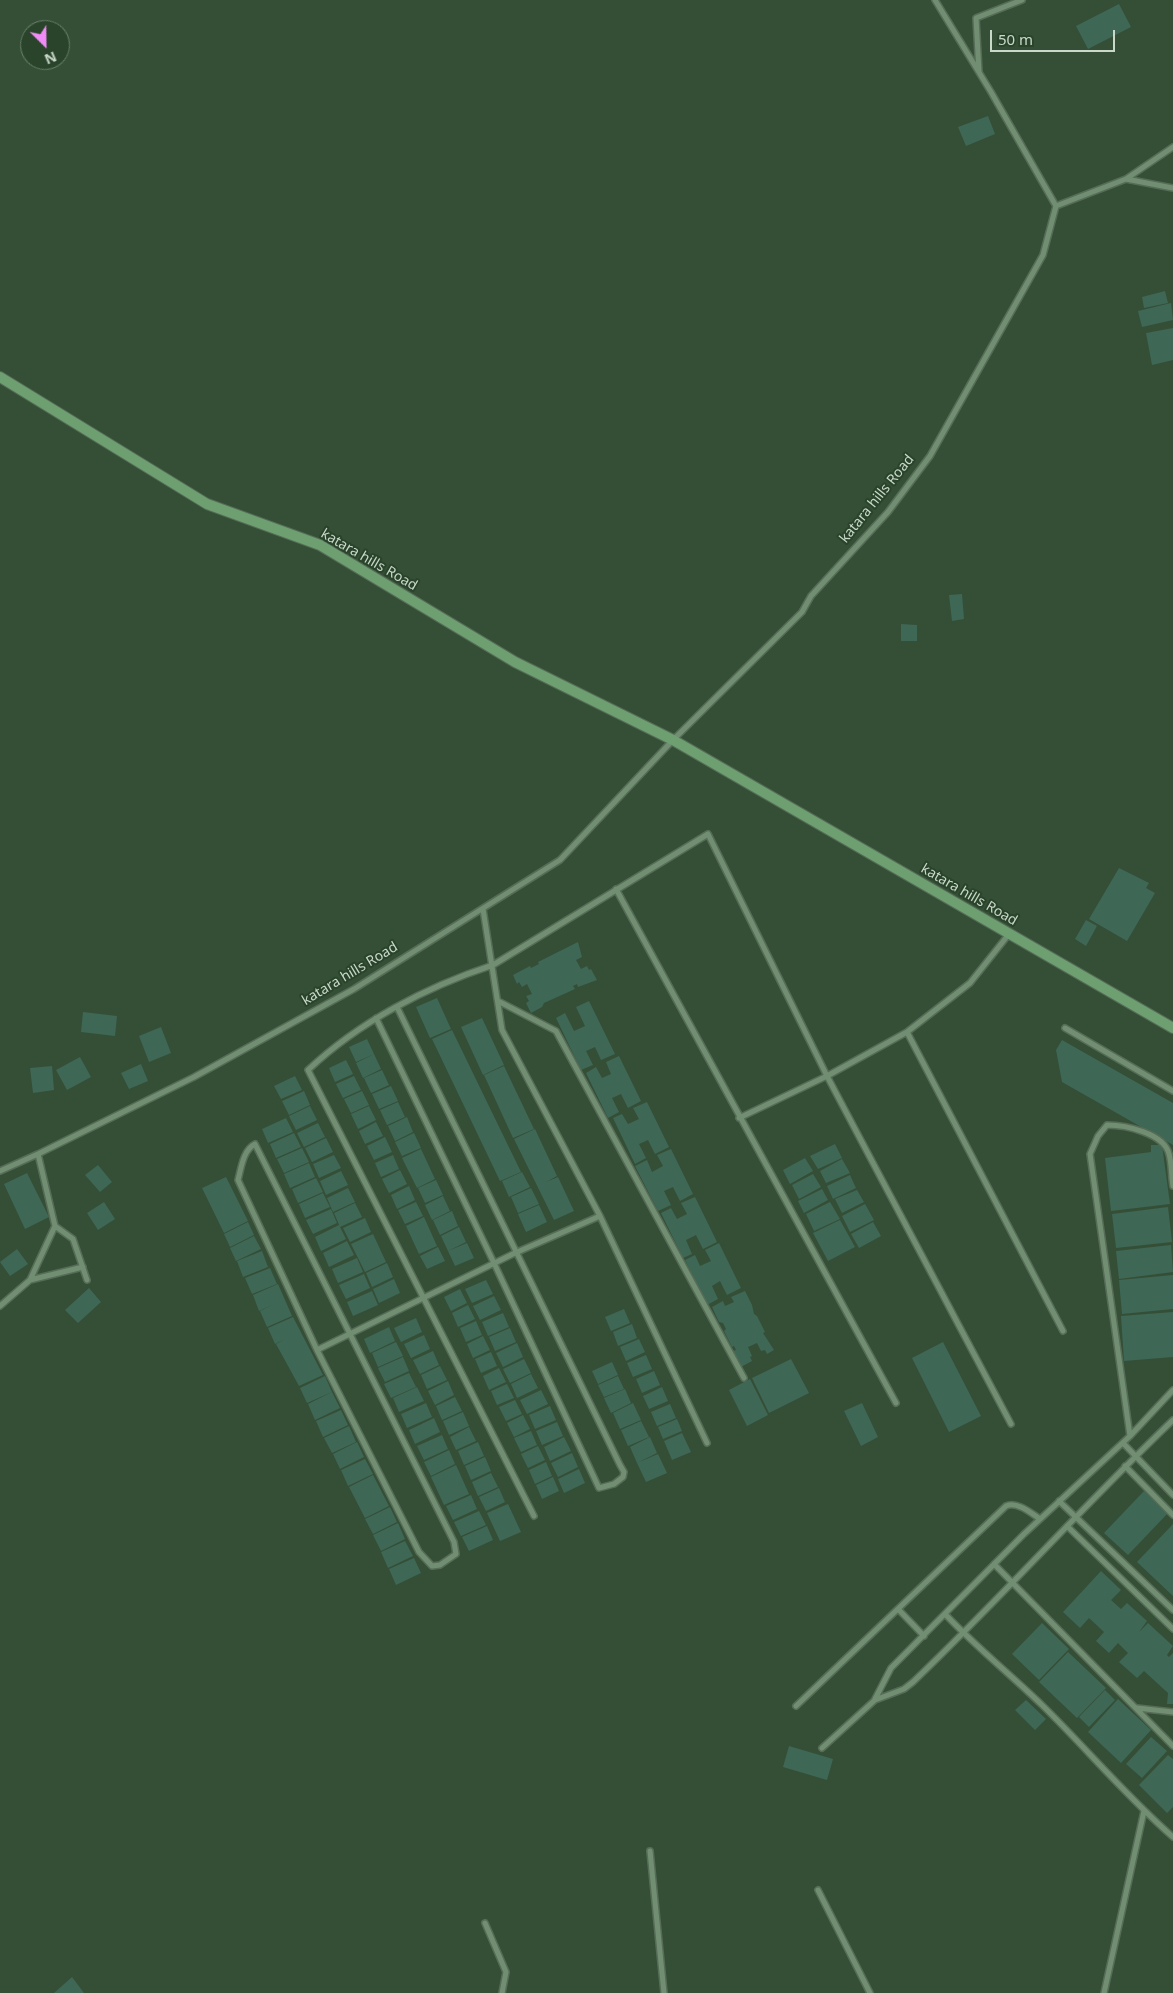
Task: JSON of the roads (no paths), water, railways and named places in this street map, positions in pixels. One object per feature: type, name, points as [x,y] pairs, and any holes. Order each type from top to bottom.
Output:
[{"type":"main road","name":"katara hills Road","points":[[0,377],[208,504],[320,545],[515,662],[673,740],[1173,1028]]},
{"type":"street","points":[[935,0],[1056,206],[1126,179],[1173,147]]},
{"type":"street","points":[[979,72],[976,18],[1022,0]]},
{"type":"street","points":[[1126,179],[1173,188]]},
{"type":"street","name":"katara hills Road","points":[[0,1170],[38,1154],[194,1077],[354,989],[560,860],[673,740],[802,612],[811,596],[888,512],[930,456],[1043,255],[1056,206]]},
{"type":"street","points":[[534,1516],[308,1070],[328,1051],[376,1018],[456,977],[493,965],[708,834],[827,1076],[1011,1424]]},
{"type":"street","points":[[616,889],[739,1118],[896,1403]]},
{"type":"street","points":[[482,909],[493,965],[502,1030],[600,1216],[707,1443]]},
{"type":"street","points":[[739,1118],[827,1076],[907,1032],[970,983],[1009,934]]},
{"type":"street","points":[[498,1001],[556,1031],[744,1378]]},
{"type":"street","points":[[376,1018],[494,1262],[599,1488],[614,1484],[623,1477],[624,1472],[397,1007]]},
{"type":"street","points":[[1065,1028],[1173,1091]]},
{"type":"street","points":[[907,1032],[1063,1331]]},
{"type":"street","points":[[1130,1436],[1090,1154],[1098,1136],[1107,1125],[1118,1125],[1147,1134],[1163,1142],[1169,1152],[1173,1186]]},
{"type":"street","points":[[255,1144],[350,1334],[454,1542],[456,1554],[440,1565],[432,1566],[419,1552],[317,1350],[238,1180],[245,1157],[251,1146],[255,1144]]},
{"type":"street","points":[[0,1306],[30,1280],[55,1226],[38,1154]]},
{"type":"street","points":[[317,1350],[515,1252],[600,1216]]},
{"type":"street","points":[[55,1226],[73,1239],[87,1280]]},
{"type":"street","points":[[30,1280],[83,1267]]},
{"type":"street","points":[[822,1748],[875,1700],[891,1668],[1040,1519],[1123,1443],[1173,1390]]},
{"type":"street","points":[[875,1700],[904,1689],[913,1682],[964,1634],[1074,1517],[1173,1420]]},
{"type":"street","points":[[1123,1443],[1173,1495]]},
{"type":"street","points":[[1126,1466],[1173,1516]]},
{"type":"street","points":[[1059,1501],[1173,1610]]},
{"type":"street","points":[[796,1706],[1006,1506],[1011,1504],[1017,1506],[1040,1519]]},
{"type":"street","points":[[1067,1526],[1173,1629]]},
{"type":"street","points":[[994,1564],[1014,1582],[1173,1746]]},
{"type":"street","points":[[898,1609],[924,1636]]},
{"type":"street","points":[[945,1614],[964,1634],[1042,1705],[1144,1811],[1173,1837]]},
{"type":"street","points":[[1137,1708],[1173,1712]]},
{"type":"street","points":[[1104,1993],[1144,1811]]},
{"type":"street","points":[[650,1851],[664,1993]]},
{"type":"street","points":[[818,1890],[870,1993]]},
{"type":"street","points":[[485,1923],[506,1972],[502,1993]]}]
